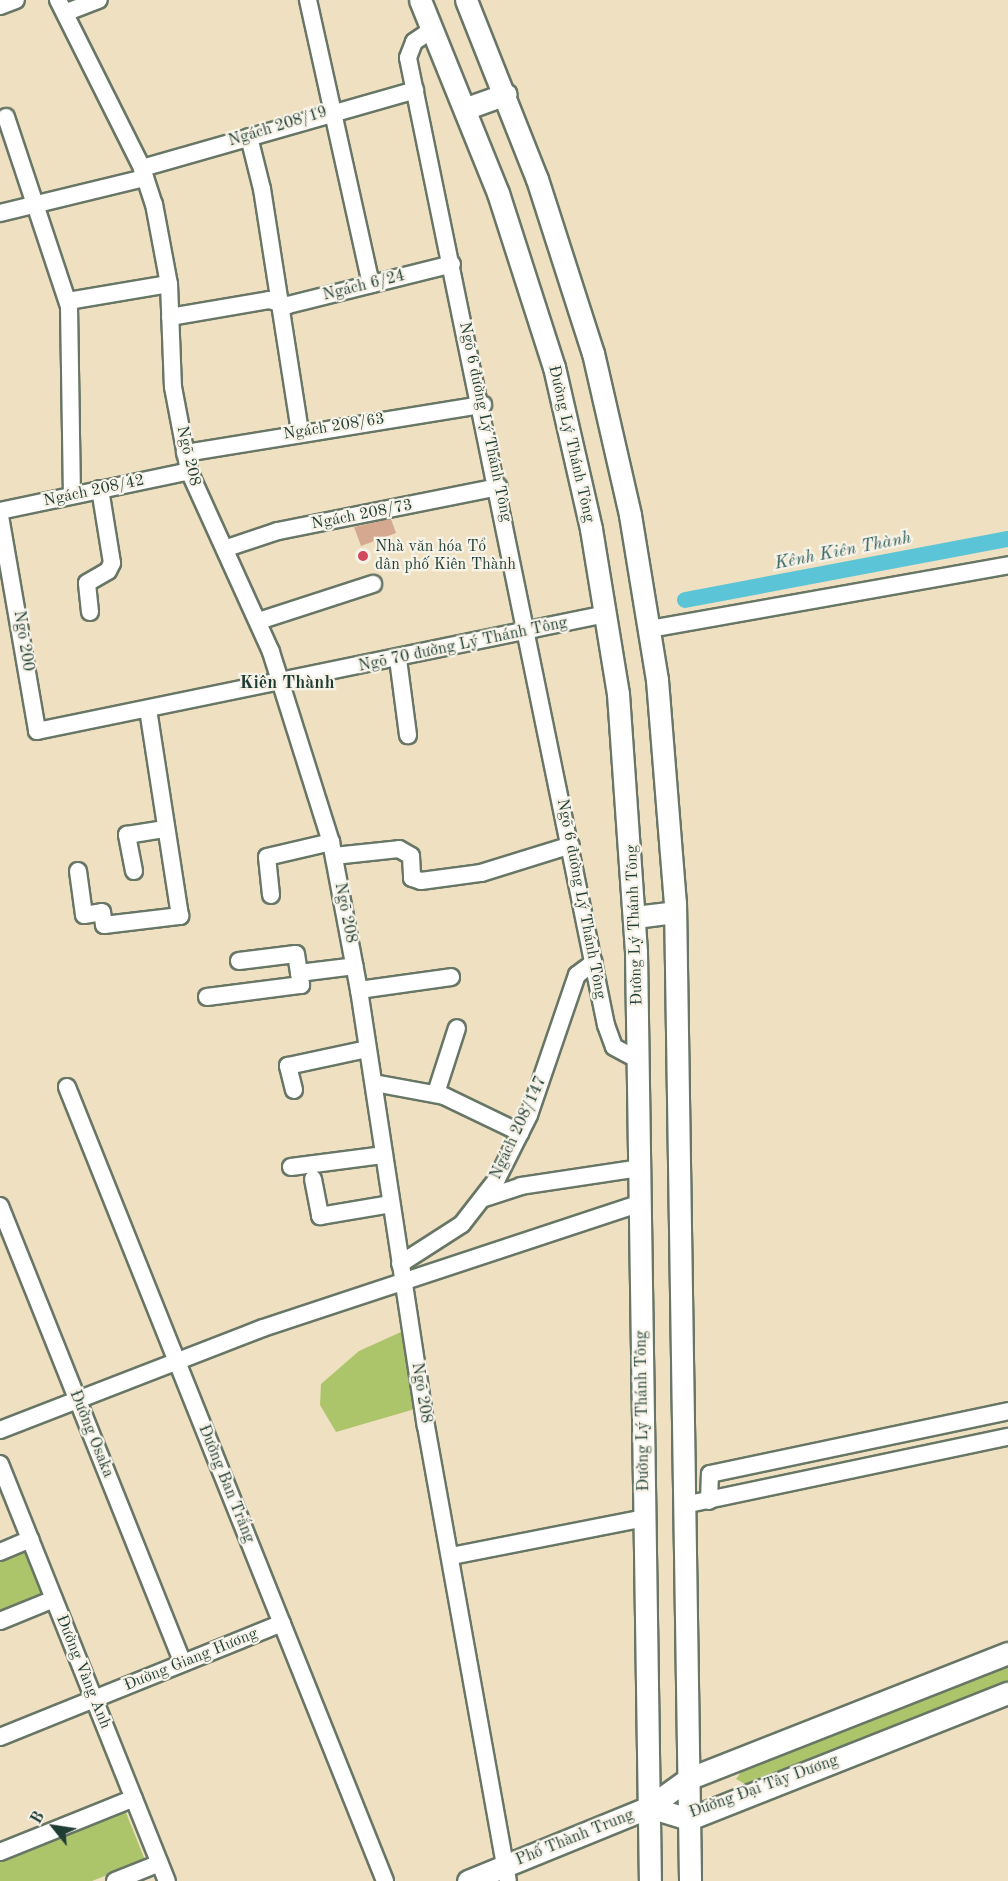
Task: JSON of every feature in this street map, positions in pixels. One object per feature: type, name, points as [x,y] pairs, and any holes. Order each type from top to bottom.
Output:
[{"type":"main road","name":"Đường Lý Thánh Tông","points":[[420,0],[466,108],[554,367],[606,614],[628,783],[635,917],[638,1060],[650,1881]]},
{"type":"main road","points":[[466,0],[506,94],[593,353],[650,629],[667,770],[675,912],[690,1881]]},
{"type":"main road","points":[[466,108],[506,94]]},
{"type":"main road","points":[[635,917],[675,912]]},
{"type":"main road","name":"Đường Đại Tây Dương","points":[[649,1807],[688,1779],[1008,1653]]},
{"type":"main road","name":"Đường Đại Tây Dương","points":[[649,1807],[689,1819],[1008,1693]]},
{"type":"main road","name":"Phố Thành Trung","points":[[468,1881],[506,1874],[649,1807]]},
{"type":"street","points":[[0,6],[16,0]]},
{"type":"street","points":[[63,6],[99,0]]},
{"type":"street","points":[[308,0],[329,111],[371,284]]},
{"type":"street","name":"Ngõ 208","points":[[63,6],[144,173],[169,284],[173,387],[189,471],[227,548],[259,621],[282,683],[332,849],[355,966],[400,1264],[506,1874]]},
{"type":"street","name":"Ngõ 6 đường Lý Thánh Tông","points":[[434,29],[409,49],[415,90],[483,405],[611,1041],[638,1060]]},
{"type":"street","name":"Ngách 208/19","points":[[0,213],[144,173],[329,111],[415,90]]},
{"type":"street","points":[[6,117],[68,301],[72,495]]},
{"type":"street","points":[[249,137],[262,189],[276,301],[300,432]]},
{"type":"street","name":"Ngách 6/24","points":[[170,317],[276,301],[288,305],[452,264]]},
{"type":"street","points":[[68,301],[169,284]]},
{"type":"street","name":"Ngách 208/63","points":[[185,453],[300,432],[483,405]]},
{"type":"street","name":"Ngách 208/42","points":[[0,511],[189,471]]},
{"type":"street","name":"Ngách 208/73","points":[[227,548],[278,531],[499,487]]},
{"type":"street","points":[[90,612],[87,583],[108,571],[112,562],[100,489]]},
{"type":"street","name":"Ngõ 200","points":[[0,516],[7,586],[37,731]]},
{"type":"street","points":[[650,629],[1008,566]]},
{"type":"street","points":[[259,621],[373,584]]},
{"type":"street","name":"Ngõ 70 đường Lý Thánh Tông","points":[[37,731],[282,683],[606,614]]},
{"type":"street","points":[[398,658],[408,735]]},
{"type":"street","points":[[78,871],[84,915],[102,912],[104,925],[180,916],[164,829],[148,710]]},
{"type":"street","points":[[134,871],[127,835],[164,829]]},
{"type":"street","points":[[271,895],[267,857],[332,849],[399,849],[411,856],[412,878],[421,881],[481,873],[571,845]]},
{"type":"street","points":[[207,998],[301,985],[296,954],[239,961]]},
{"type":"street","name":"Ngách 208/147","points":[[400,1264],[447,1236],[484,1198],[521,1133],[577,975],[594,962]]},
{"type":"street","points":[[299,973],[355,966]]},
{"type":"street","points":[[359,990],[452,977]]},
{"type":"street","points":[[436,1094],[457,1028]]},
{"type":"street","points":[[294,1090],[288,1066],[367,1049]]},
{"type":"street","points":[[374,1083],[436,1094],[521,1133]]},
{"type":"street","name":"Đường Ban Trắng","points":[[67,1087],[385,1881]]},
{"type":"street","points":[[291,1167],[384,1155]]},
{"type":"street","points":[[484,1198],[522,1186],[640,1168]]},
{"type":"street","points":[[313,1179],[321,1216],[391,1204]]},
{"type":"street","points":[[0,1430],[177,1361],[640,1203]]},
{"type":"street","name":"Đường Osaka","points":[[0,1206],[183,1663]]},
{"type":"street","points":[[684,1505],[709,1501],[989,1428],[1008,1411]]},
{"type":"street","points":[[709,1501],[710,1474],[989,1428],[1008,1437]]},
{"type":"street","name":"Đường Vàng Anh","points":[[0,1464],[167,1881]]},
{"type":"street","points":[[451,1556],[645,1518]]},
{"type":"street","points":[[0,1552],[30,1539]]},
{"type":"street","points":[[0,1621],[54,1599]]},
{"type":"street","name":"Đường Giang Hương","points":[[0,1737],[282,1623]]},
{"type":"street","points":[[0,1852],[134,1798]]},
{"type":"street","points":[[115,1881],[160,1863]]},
{"type":"green space","points":[[401,1332],[415,1409],[336,1432],[320,1405],[321,1384],[359,1351]]},
{"type":"green space","points":[[30,1539],[54,1599],[0,1621],[0,1552]]},
{"type":"green space","points":[[1008,1664],[1008,1682],[747,1785],[736,1779],[744,1768]]},
{"type":"green space","points":[[125,1810],[145,1860],[92,1881],[0,1881],[0,1861]]},
{"type":"building","points":[[391,519],[396,533],[361,546],[354,527]]},
{"type":"waterway","name":"Kênh Kiên Thành","points":[[685,600],[1008,539]]},
{"type":"place","name":"Nhà văn hóa Tổ dân phố Kiên Thành","points":[[363,556]]},
{"type":"district","name":"Kiên Thành","points":[[287,683]]}]
